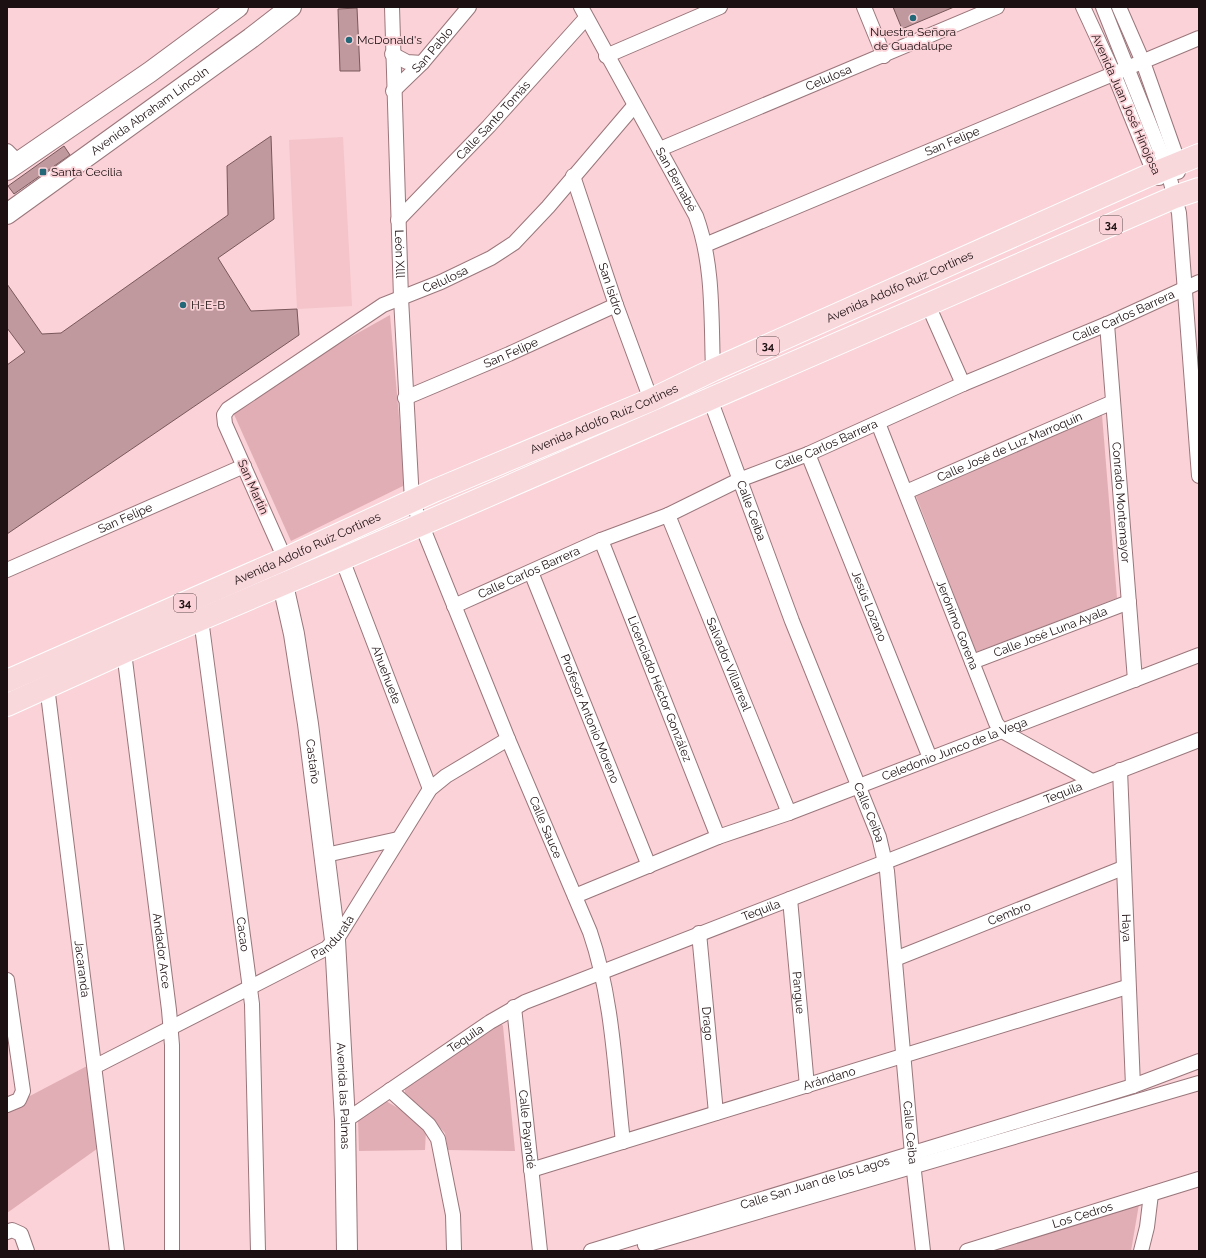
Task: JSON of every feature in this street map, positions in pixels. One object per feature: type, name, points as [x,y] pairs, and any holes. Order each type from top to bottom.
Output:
[{"type":"main road","name":"Avenida Adolfo Ruíz Cortines","points":[[7,681],[285,559],[412,501],[651,400],[713,370],[1166,168],[1199,155]]},
{"type":"main road","name":"Avenida Adolfo Ruíz Cortines","points":[[7,705],[124,652],[1175,198],[1199,189]]},
{"type":"street","points":[[11,161],[145,76],[238,7]]},
{"type":"street","name":"Avenida Abraham Lincoln","points":[[7,214],[251,38],[291,7]]},
{"type":"street","name":"León Xlll","points":[[392,7],[393,91],[405,398],[412,482],[412,501],[420,525]]},
{"type":"street","name":"San Pablo","points":[[393,91],[422,63],[469,7]]},
{"type":"street","points":[[606,56],[720,7]]},
{"type":"street","points":[[864,7],[884,56]]},
{"type":"street","name":"Celulosa","points":[[660,149],[884,56],[997,7]]},
{"type":"street","name":"Avenida Juan José Hinojosa","points":[[1084,7],[1114,74],[1166,168]]},
{"type":"street","name":"Avenida Juan José Hinojosa","points":[[1103,7],[1166,168]]},
{"type":"street","name":"Avenida Juan José Hinojosa","points":[[1120,7],[1143,62],[1166,168],[1179,213],[1199,476]]},
{"type":"street","name":"San Bernabé","points":[[583,13],[696,216],[705,245],[712,319],[713,370]]},
{"type":"street","name":"Calle Santo Tomás","points":[[398,220],[489,126],[583,13]]},
{"type":"street","name":"San Felipe","points":[[705,245],[1199,38]]},
{"type":"street","points":[[392,54],[407,62],[422,63]]},
{"type":"street","name":"Celulosa","points":[[224,415],[230,407],[373,311],[441,282],[503,251],[524,233],[634,106]]},
{"type":"street","name":"San Isidro","points":[[573,176],[616,305],[651,400]]},
{"type":"street","name":"Calle Carlos Barrera","points":[[454,606],[602,540],[668,515],[739,480],[808,454],[963,384],[1107,324],[1199,282]]},
{"type":"street","name":"San Felipe","points":[[405,398],[509,354],[616,305]]},
{"type":"street","points":[[928,305],[963,384]]},
{"type":"street","name":"Conrado Montemayor","points":[[1107,324],[1135,680]]},
{"type":"street","name":"Calle Ceiba","points":[[710,399],[792,622],[860,784],[883,848],[886,860],[903,1057],[923,1251]]},
{"type":"street","name":"Calle José de Luz Marroquín","points":[[906,492],[1113,402]]},
{"type":"street","name":"San Martín","points":[[224,415],[225,424],[285,559]]},
{"type":"street","name":"Jerónimo Gorena","points":[[878,423],[992,715],[1002,731]]},
{"type":"street","name":"Jesús Lozano","points":[[808,454],[930,758]]},
{"type":"street","name":"San Felipe","points":[[7,570],[244,466]]},
{"type":"street","name":"Salvador Villarreal","points":[[668,515],[790,813]]},
{"type":"street","name":"Calle Sauce","points":[[420,525],[508,739],[590,932],[602,972],[610,1023],[623,1142]]},
{"type":"street","name":"Licenciado Héctor González","points":[[602,540],[718,837]]},
{"type":"street","name":"Ahuehuete","points":[[342,559],[430,789]]},
{"type":"street","name":"Profesor Antonio Moreno","points":[[531,572],[649,866]]},
{"type":"street","name":"Castaño","points":[[282,585],[294,634],[300,672],[326,855],[335,940]]},
{"type":"street","name":"Calle José Luna Ayala","points":[[972,662],[1129,602]]},
{"type":"street","name":"Cacao","points":[[201,619],[250,986],[258,1251]]},
{"type":"street","name":"Andador Arce","points":[[124,652],[170,1028],[172,1251]]},
{"type":"street","name":"Celedonio Junco de la Vega","points":[[575,896],[718,837],[790,813],[860,784],[1199,655]]},
{"type":"street","name":"Jacaranda","points":[[47,686],[96,1066],[118,1251]]},
{"type":"street","points":[[1002,731],[1092,780]]},
{"type":"street","name":"Pandurata","points":[[96,1066],[250,986],[318,953],[335,940],[430,789],[446,776],[508,739]]},
{"type":"street","name":"Tequila","points":[[345,1121],[514,1007],[886,860],[1199,740]]},
{"type":"street","name":"Haya","points":[[1120,770],[1127,987],[1132,1086]]},
{"type":"street","points":[[326,855],[398,839]]},
{"type":"street","name":"Cembro","points":[[895,959],[1123,868]]},
{"type":"street","name":"Pangue","points":[[790,899],[807,1086]]},
{"type":"street","name":"Drago","points":[[699,933],[716,1113]]},
{"type":"street","name":"Avenida las Palmas","points":[[335,940],[345,1121],[347,1251]]},
{"type":"street","points":[[7,980],[23,1094],[19,1100],[7,1105]]},
{"type":"street","name":"Arándano","points":[[531,1170],[1127,987]]},
{"type":"street","name":"Calle Payandé","points":[[514,1007],[540,1251]]},
{"type":"street","name":"Calle San Juan de los Lagos","points":[[628,1250],[913,1160],[1132,1086],[1199,1061]]},
{"type":"street","name":"Calle San Juan de los Lagos","points":[[591,1251],[913,1160],[1199,1083]]},
{"type":"street","points":[[390,1090],[434,1130],[441,1147],[445,1179],[453,1215],[454,1250]]},
{"type":"street","name":"Los Cedros","points":[[967,1251],[1199,1179]]},
{"type":"street","points":[[1141,1251],[1147,1227],[1151,1194]]},
{"type":"street","points":[[12,1232],[21,1234],[27,1251]]},
{"type":"shaded area","points":[[343,137],[352,306],[297,309],[289,140]]},
{"type":"shaded area","points":[[390,315],[405,485],[291,541],[232,410],[290,371]]},
{"type":"shaded area","points":[[1102,415],[1117,598],[976,652],[916,496]]},
{"type":"shaded area","points":[[499,1020],[503,1026],[515,1151],[448,1150],[445,1133],[435,1122],[405,1099],[405,1088]]},
{"type":"shaded area","points":[[87,1066],[101,1146],[7,1213],[7,1108]]},
{"type":"shaded area","points":[[384,1100],[407,1113],[426,1130],[425,1150],[359,1151],[358,1119]]},
{"type":"shaded area","points":[[1139,1204],[1131,1251],[987,1251]]},
{"type":"building","name":"Nuestra Señora de Guadalupe","points":[[893,7],[954,7],[902,29]]},
{"type":"building","name":"McDonald's","points":[[357,8],[360,71],[340,71],[338,9]]},
{"type":"building","points":[[271,136],[274,219],[218,258],[251,311],[297,309],[299,335],[7,534],[7,365],[25,352],[7,328],[7,284],[42,334],[61,333],[228,215],[227,166]]},
{"type":"building","points":[[64,146],[70,155],[14,194],[8,186]]},
{"type":"place","name":"Nuestra Señora de Guadalupe","points":[[913,18]]},
{"type":"place","name":"McDonald's","points":[[349,40]]},
{"type":"place","name":"Santa Cecilia","points":[[43,172]]},
{"type":"place","name":"H-E-B","points":[[183,305]]}]
